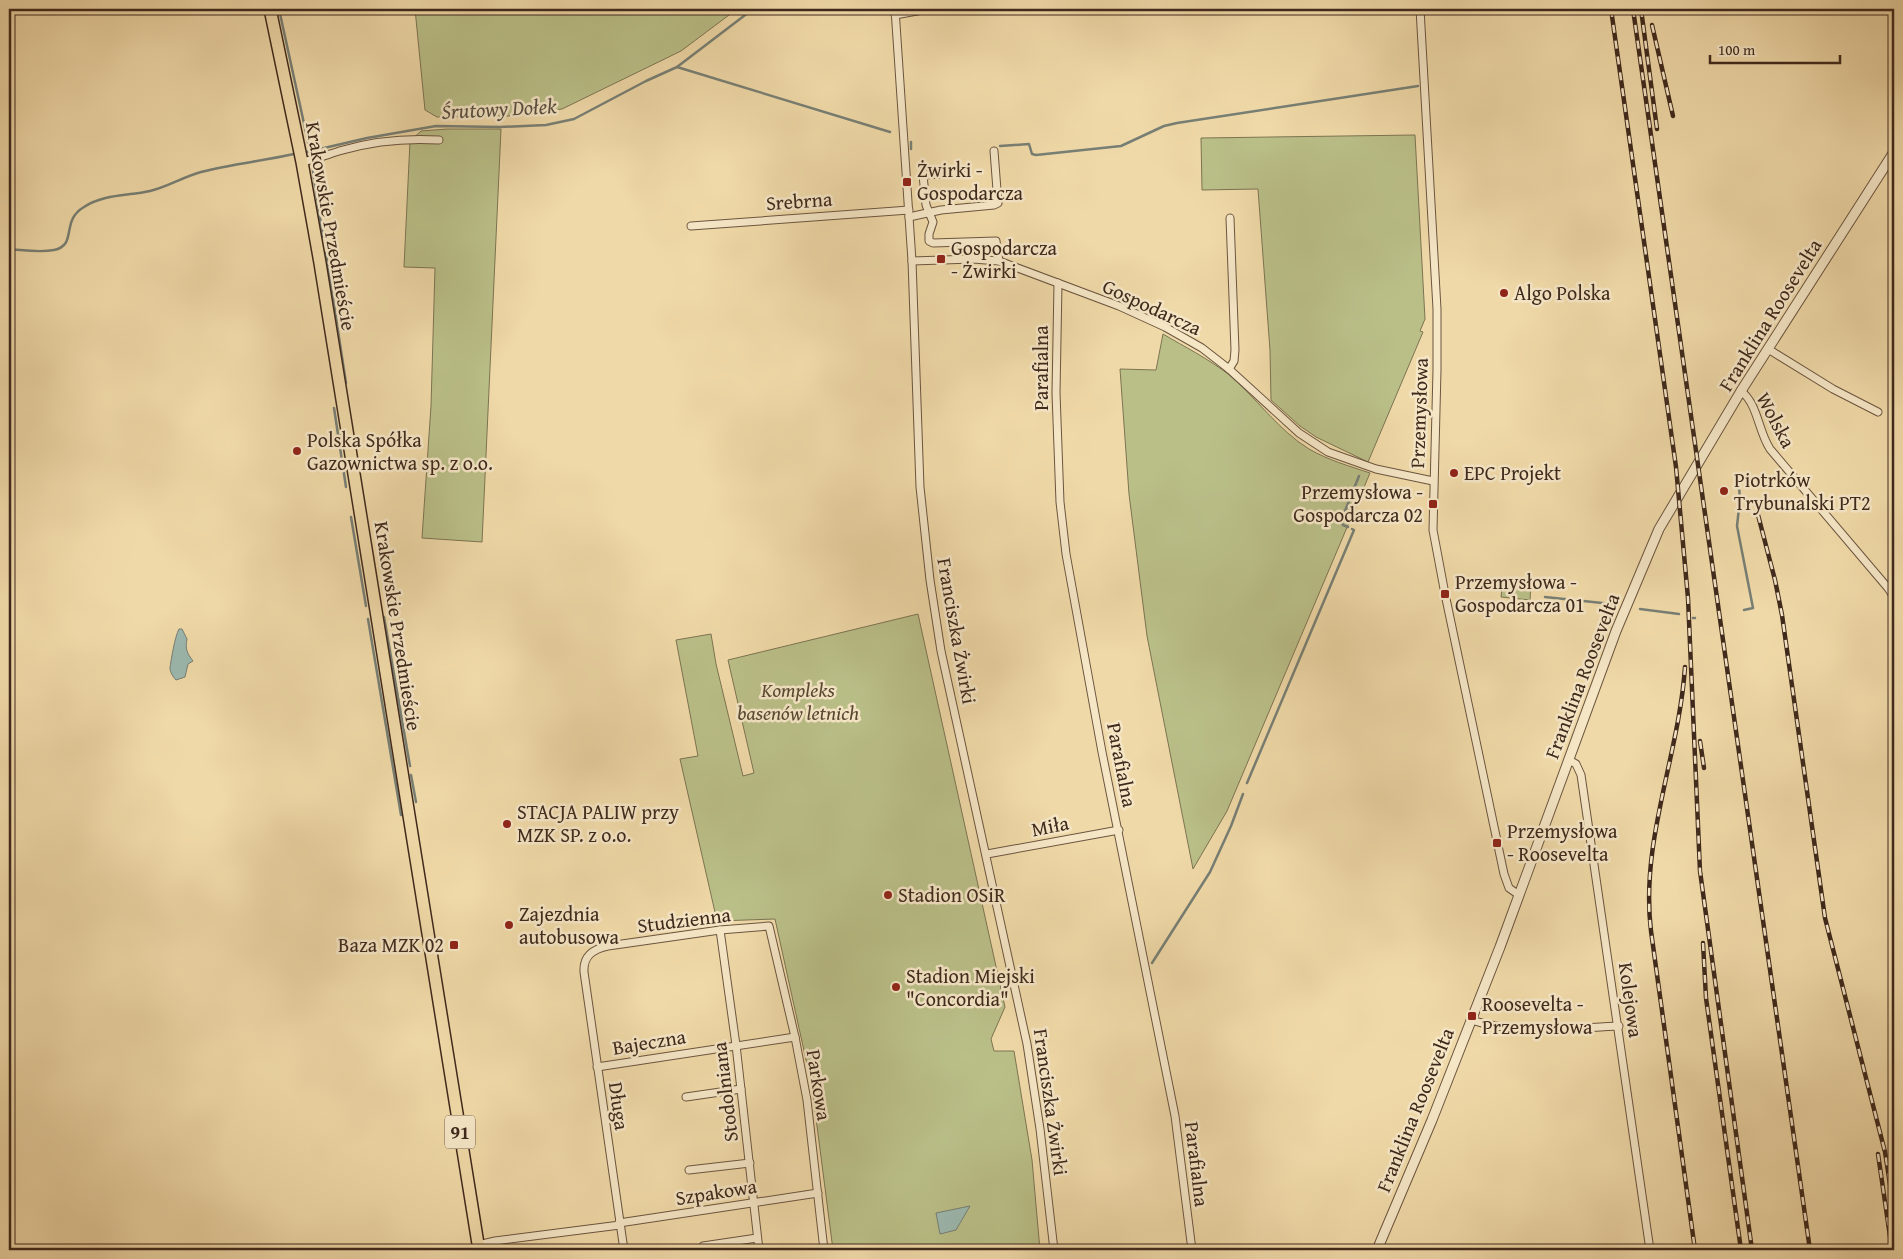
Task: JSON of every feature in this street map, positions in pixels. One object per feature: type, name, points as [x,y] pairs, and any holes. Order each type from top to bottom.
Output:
[{"type":"main road","name":"Krakowskie Przedmieście","points":[[270,9],[302,162],[421,881],[479,1248]]},
{"type":"street","points":[[895,12],[928,9]]},
{"type":"street","name":"Przemysłowa","points":[[1420,9],[1437,309],[1433,530],[1504,874],[1509,888],[1518,895]]},
{"type":"street","points":[[1894,9],[1894,16]]},
{"type":"street","name":"Franciszka Żwirki","points":[[895,12],[912,261],[919,470],[925,542],[941,651],[987,854],[1027,1044],[1040,1129],[1054,1250]]},
{"type":"street","points":[[302,162],[343,150],[381,142],[410,138],[438,140]]},
{"type":"street","name":"Srebrna","points":[[692,226],[930,212],[994,205],[998,202],[994,151]]},
{"type":"street","name":"Franklina Roosevelta","points":[[1377,1250],[1432,1120],[1615,634],[1659,529],[1741,391],[1894,152]]},
{"type":"street","points":[[961,173],[923,175],[926,205],[933,222],[928,237],[930,242],[996,240],[999,261]]},
{"type":"street","points":[[1230,218],[1235,350],[1234,361],[1230,369]]},
{"type":"street","name":"Gospodarcza","points":[[912,261],[973,258],[999,261],[1119,306],[1165,327],[1202,348],[1230,369],[1298,433],[1328,452],[1368,467],[1433,481]]},
{"type":"street","name":"Parafialna","points":[[1058,283],[1056,393],[1060,502],[1065,545],[1075,606],[1175,1116],[1192,1250]]},
{"type":"street","points":[[1768,349],[1833,389],[1878,412]]},
{"type":"street","name":"Wolska","points":[[1741,391],[1750,399],[1763,436],[1770,449],[1884,583],[1892,594],[1894,604]]},
{"type":"street","name":"Kolejowa","points":[[1569,760],[1576,764],[1581,775],[1619,1026],[1650,1250]]},
{"type":"street","name":"Miła","points":[[987,854],[1119,830]]},
{"type":"street","name":"Studzienna","points":[[584,966],[588,955],[600,947],[720,930],[769,926]]},
{"type":"street","name":"Parkowa","points":[[769,926],[795,1037],[807,1100],[824,1250]]},
{"type":"street","name":"Stodolniana","points":[[720,930],[736,1045],[759,1250]]},
{"type":"street","name":"Długa","points":[[584,966],[624,1250]]},
{"type":"street","points":[[1471,1020],[1490,1026],[1513,1029],[1619,1026]]},
{"type":"street","name":"Bajeczna","points":[[598,1067],[795,1037]]},
{"type":"street","points":[[686,1097],[741,1089]]},
{"type":"street","points":[[689,1170],[750,1163]]},
{"type":"street","name":"Szpakowa","points":[[479,1248],[495,1241],[818,1193]]},
{"type":"street","points":[[703,1246],[758,1238]]},
{"type":"green space","points":[[415,9],[737,9],[681,51],[562,109],[508,116],[437,117],[425,110]]},
{"type":"green space","points":[[501,129],[482,542],[422,538],[431,406],[435,268],[404,267],[410,141],[421,131]]},
{"type":"green space","points":[[1415,135],[1425,319],[1420,331],[1423,332],[1368,462],[1316,437],[1300,426],[1271,400],[1270,350],[1258,189],[1202,190],[1201,138]]},
{"type":"green space","points":[[1163,334],[1228,374],[1277,423],[1309,449],[1331,460],[1370,473],[1227,811],[1193,869],[1147,636],[1129,494],[1120,369],[1156,370]]},
{"type":"green space","points":[[1503,580],[1531,582],[1530,600],[1501,597]]},
{"type":"green space","name":"Stadion Miejski \"Concordia\"","points":[[918,614],[1005,1007],[991,1039],[994,1051],[1014,1051],[1032,1160],[1040,1250],[833,1250],[812,1087],[775,919],[717,921],[680,759],[698,756],[676,640],[711,634],[716,664],[743,776],[754,773],[728,660]]},
{"type":"water","points":[[179,629],[182,629],[187,639],[187,651],[193,661],[188,664],[185,677],[176,680],[170,668]]},
{"type":"water","points":[[970,1206],[956,1230],[940,1234],[936,1213]]},
{"type":"waterway","points":[[279,9],[310,151]]},
{"type":"waterway","name":"Śrutowy Dołek","points":[[307,152],[367,138],[436,126],[500,127],[546,125],[574,119],[677,67],[753,9]]},
{"type":"waterway","points":[[677,67],[890,132]]},
{"type":"waterway","points":[[1000,146],[1029,144],[1032,154],[1036,155],[1121,146],[1164,126],[1177,123],[1418,86]]},
{"type":"waterway","points":[[911,142],[911,149]]},
{"type":"waterway","name":"Śrutowy Dołek","points":[[9,249],[43,251],[61,247],[68,238],[70,225],[77,213],[84,207],[100,200],[150,191],[212,169],[294,154]]},
{"type":"waterway","points":[[317,163],[313,166],[313,172],[323,237]]},
{"type":"waterway","points":[[326,253],[346,383]]},
{"type":"waterway","points":[[334,408],[346,487]]},
{"type":"waterway","points":[[1348,527],[1343,525],[1341,521],[1359,476]]},
{"type":"waterway","points":[[1739,487],[1740,499],[1737,526],[1753,608],[1744,610]]},
{"type":"waterway","points":[[351,517],[366,606]]},
{"type":"waterway","points":[[1247,783],[1354,530],[1352,529]]},
{"type":"waterway","points":[[1545,597],[1612,604]]},
{"type":"waterway","points":[[1640,609],[1679,614]]},
{"type":"waterway","points":[[384,617],[410,766]]},
{"type":"waterway","points":[[368,619],[401,815]]},
{"type":"waterway","points":[[411,775],[416,802]]},
{"type":"waterway","points":[[1152,963],[1210,872],[1243,794]]},
{"type":"waterway","points":[[1891,1161],[1894,1174]]},
{"type":"railway","points":[[1611,9],[1676,467],[1688,598],[1700,871],[1752,1250]]},
{"type":"railway","points":[[1633,9],[1810,1250]]},
{"type":"railway","points":[[1641,9],[1657,129]]},
{"type":"railway","points":[[1652,25],[1673,116]]},
{"type":"railway","points":[[1758,515],[1782,615],[1825,918],[1885,1152],[1894,1210]]},
{"type":"railway","points":[[1685,667],[1676,733],[1655,831],[1649,897],[1651,931],[1695,1250]]},
{"type":"railway","points":[[1700,741],[1704,768]]},
{"type":"railway","points":[[1703,943],[1706,998],[1741,1250]]},
{"type":"railway","points":[[1878,1154],[1892,1250]]},
{"type":"place","name":"Żwirki - Gospodarcza","points":[[907,182]]},
{"type":"place","name":"Gospodarcza - Żwirki","points":[[941,259]]},
{"type":"place","name":"Algo Polska","points":[[1504,293]]},
{"type":"place","name":"Polska Spółka Gazownictwa sp. z o.o.","points":[[297,451]]},
{"type":"place","name":"EPC Projekt","points":[[1454,473]]},
{"type":"place","name":"Piotrków Trybunalski PT2","points":[[1724,491]]},
{"type":"place","name":"Przemysłowa - Gospodarcza 02","points":[[1433,504]]},
{"type":"place","name":"Przemysłowa - Gospodarcza 01","points":[[1445,594]]},
{"type":"place","name":"STACJA PALIW przy MZK SP. z o.o.","points":[[507,824]]},
{"type":"place","name":"Przemysłowa - Roosevelta","points":[[1497,843]]},
{"type":"place","name":"Stadion OSiR","points":[[888,895]]},
{"type":"place","name":"Zajezdnia autobusowa","points":[[509,925]]},
{"type":"place","name":"Baza MZK 02","points":[[454,945]]},
{"type":"place","name":"Stadion Miejski \"Concordia\"","points":[[896,987]]},
{"type":"place","name":"Roosevelta - Przemysłowa","points":[[1472,1016]]},
{"type":"park label","name":"Kompleks basenów letnich","points":[[798,702]]}]
